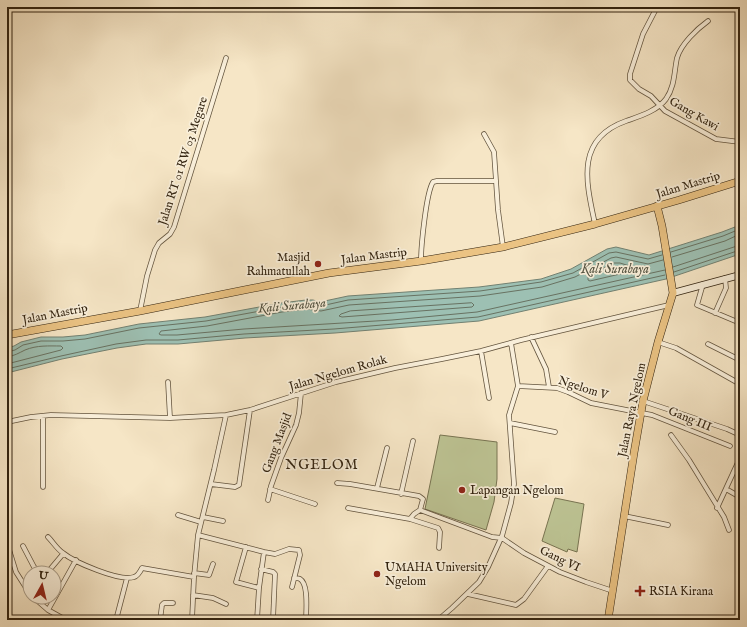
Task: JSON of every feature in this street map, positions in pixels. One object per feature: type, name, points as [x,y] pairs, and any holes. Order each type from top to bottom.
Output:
[{"type":"main road","name":"Jalan Mastrip","points":[[7,335],[140,311],[329,273],[421,261],[503,247],[595,224],[740,181]]},
{"type":"main road","name":"Jalan Raya Ngelom","points":[[608,620],[634,453],[642,412],[658,342],[673,293],[662,226],[657,206]]},
{"type":"main road","points":[[673,293],[740,275]]},
{"type":"street","name":"Gang Kawi","points":[[657,7],[643,34],[629,77],[631,82],[651,96],[665,111],[716,139],[740,142]]},
{"type":"street","points":[[595,224],[587,187],[587,175],[588,164],[597,138],[611,127],[638,117],[660,105],[671,91],[677,58],[683,45],[700,27],[708,21]]},
{"type":"street","name":"Jalan RT 01 RW 03 Megare","points":[[140,311],[147,276],[155,250],[159,243],[170,234],[174,227],[226,58]]},
{"type":"street","points":[[484,134],[494,152],[498,210],[503,247]]},
{"type":"street","points":[[421,261],[427,206],[433,182],[496,181]]},
{"type":"street","points":[[715,313],[726,288],[726,278]]},
{"type":"street","points":[[703,284],[697,305],[740,323]]},
{"type":"street","name":"Jalan Ngelom Rolak","points":[[7,422],[43,416],[63,415],[170,418],[226,415],[250,410],[336,382],[395,368],[482,351],[531,337],[670,305]]},
{"type":"street","points":[[531,337],[546,369],[550,387]]},
{"type":"street","points":[[658,342],[676,348],[740,384]]},
{"type":"street","points":[[438,620],[468,594],[479,582],[488,567],[500,538],[511,503],[514,484],[510,412],[518,386],[509,343]]},
{"type":"street","points":[[708,344],[740,360]]},
{"type":"street","points":[[482,351],[489,398]]},
{"type":"street","points":[[168,382],[170,418]]},
{"type":"street","name":"Ngelom V","points":[[518,386],[550,387],[568,392],[591,403],[642,412]]},
{"type":"street","name":"Gang Masjid","points":[[268,500],[270,489],[281,458],[296,425],[301,393]]},
{"type":"street","points":[[644,402],[740,435]]},
{"type":"street","points":[[211,484],[236,487],[239,485],[250,410]]},
{"type":"street","name":"Gang III","points":[[642,412],[664,419],[730,446]]},
{"type":"street","points":[[192,620],[198,534],[211,484],[226,415]]},
{"type":"street","points":[[43,416],[43,487]]},
{"type":"street","points":[[510,423],[555,432]]},
{"type":"street","points":[[671,435],[686,455],[717,508],[724,517],[729,530]]},
{"type":"street","points":[[401,494],[413,441]]},
{"type":"street","points":[[377,488],[387,448]]},
{"type":"street","points":[[717,508],[738,467],[740,458]]},
{"type":"street","points":[[337,483],[377,488],[422,498],[423,500],[420,510],[414,514],[410,520]]},
{"type":"street","points":[[270,489],[315,504]]},
{"type":"street","points":[[726,489],[740,497]]},
{"type":"street","points":[[348,508],[410,520],[436,527],[440,530],[439,548]]},
{"type":"street","points":[[420,510],[500,538]]},
{"type":"street","points":[[178,515],[201,522]]},
{"type":"street","points":[[624,516],[668,525]]},
{"type":"street","points":[[203,517],[223,521]]},
{"type":"street","points":[[198,534],[275,554],[290,549],[299,550],[300,554],[292,587]]},
{"type":"street","points":[[48,537],[63,554],[111,576],[127,578],[134,577],[142,568],[209,576],[213,564]]},
{"type":"street","name":"Gang VI","points":[[500,538],[548,566],[580,580],[613,591]]},
{"type":"street","points":[[7,543],[16,572],[22,581]]},
{"type":"street","points":[[23,546],[33,565]]},
{"type":"street","points":[[246,547],[236,582],[259,588]]},
{"type":"street","points":[[257,620],[259,588],[264,552]]},
{"type":"street","points":[[54,565],[63,554]]},
{"type":"street","points":[[48,610],[76,560]]},
{"type":"street","points":[[468,594],[516,605],[524,599],[548,566]]},
{"type":"street","points":[[261,569],[273,572],[275,574],[273,620]]},
{"type":"street","points":[[116,620],[127,578]]},
{"type":"street","points":[[294,578],[301,579],[304,584],[306,596],[306,620]]},
{"type":"street","points":[[193,596],[213,598],[226,604]]},
{"type":"street","points":[[160,620],[162,605],[167,602],[173,603]]},
{"type":"street","points":[[42,605],[66,620]]},
{"type":"green space","name":"Lapangan Ngelom","points":[[440,435],[497,442],[497,479],[494,502],[486,530],[425,509]]},
{"type":"green space","points":[[555,498],[584,504],[577,552],[568,549],[567,552],[542,541]]},
{"type":"water","name":"Kali Surabaya","points":[[740,225],[740,254],[666,279],[479,321],[178,344],[146,344],[62,359],[7,373],[7,348],[21,342],[41,337],[85,335],[139,324],[205,317],[306,300],[320,302],[348,296],[479,287],[541,279],[571,269],[607,249],[616,247],[649,255]]},
{"type":"place","name":"Masjid Rahmatullah","points":[[318,264]]},
{"type":"place","name":"Lapangan Ngelom","points":[[462,490]]},
{"type":"place","name":"UMAHA University Ngelom","points":[[377,574]]},
{"type":"place","name":"RSIA Kirana","points":[[640,591]]},
{"type":"district","name":"NGELOM","points":[[322,465]]}]
